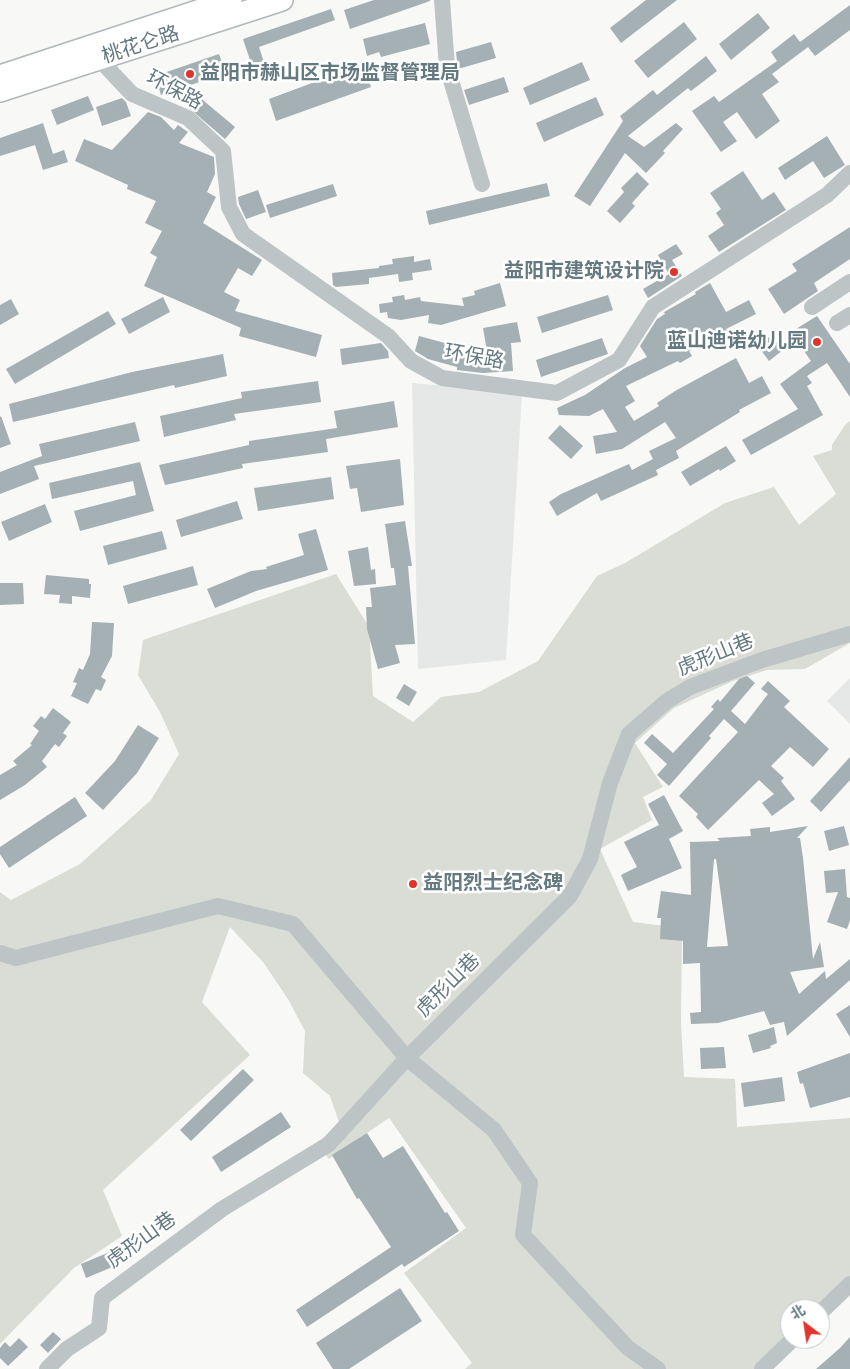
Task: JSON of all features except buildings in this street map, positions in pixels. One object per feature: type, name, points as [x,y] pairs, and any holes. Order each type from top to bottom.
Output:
[{"type":"main road","name":"桃花仑路","points":[[0,76],[231,0]]},
{"type":"main road","name":"桃花仑路","points":[[0,91],[282,0]]},
{"type":"street","points":[[442,0],[447,67],[482,184]]},
{"type":"street","name":"环保路","points":[[99,59],[132,94],[188,118],[223,151],[229,207],[242,234],[388,336],[411,361],[442,378],[557,393],[619,360],[653,307],[827,195],[850,173]]},
{"type":"street","points":[[812,307],[850,282]]},
{"type":"street","name":"虎形山巷","points":[[47,1369],[66,1349],[99,1328],[102,1298],[222,1209],[329,1144],[408,1058],[570,896],[590,859],[610,783],[629,734],[667,701],[690,687],[762,660],[850,634]]},
{"type":"street","points":[[0,953],[16,958],[218,906],[293,924],[408,1058],[494,1130],[530,1184],[523,1235],[628,1348],[658,1369]]},
{"type":"street","points":[[830,1303],[850,1284]]},
{"type":"street","points":[[762,1369],[783,1349]]},
{"type":"shaded area","points":[[412,383],[522,393],[506,660],[418,669]]},
{"type":"shaded area","points":[[850,421],[850,643],[805,669],[767,670],[733,681],[674,708],[635,743],[663,787],[643,797],[652,820],[600,849],[633,922],[682,928],[681,1022],[684,1077],[735,1079],[737,1127],[850,1118],[850,1278],[828,1299],[780,1299],[780,1346],[756,1369],[465,1369],[472,1363],[404,1273],[466,1228],[389,1118],[329,1159],[317,1144],[339,1122],[330,1096],[303,1073],[305,1031],[288,999],[263,962],[230,927],[202,1002],[250,1055],[103,1190],[122,1236],[74,1268],[0,1344],[0,892],[11,900],[80,864],[151,800],[179,754],[160,712],[138,675],[143,640],[336,574],[369,627],[373,696],[413,722],[441,697],[479,692],[538,661],[597,576],[625,563],[725,503],[774,487],[799,525],[836,494],[813,456],[832,450],[832,445],[845,425]]},
{"type":"shaded area","points":[[850,678],[850,724],[827,701]]},
{"type":"place","name":"益阳市赫山区市场监督管理局","points":[[190,74]]},
{"type":"place","name":"益阳市建筑设计院","points":[[674,272]]},
{"type":"place","name":"蓝山迪诺幼儿园","points":[[817,342]]},
{"type":"place","name":"益阳烈士纪念碑","points":[[413,884]]}]
